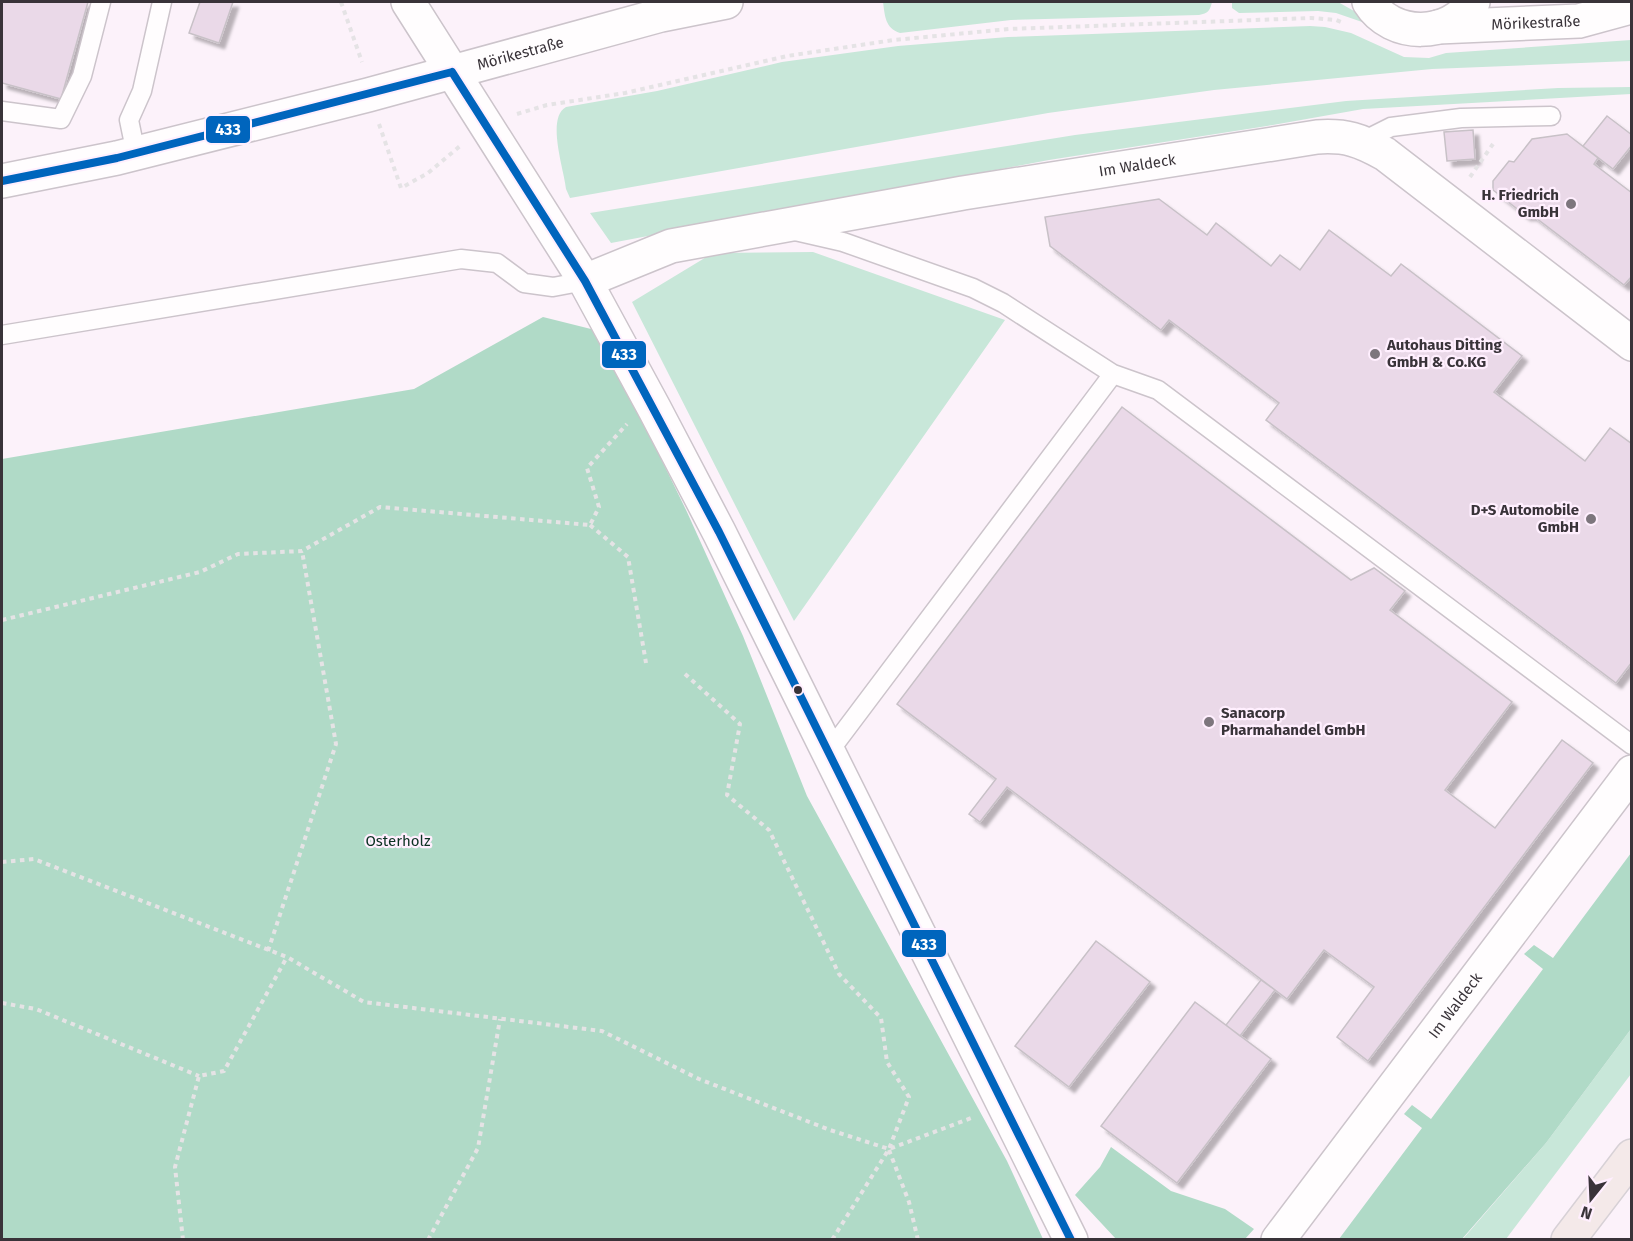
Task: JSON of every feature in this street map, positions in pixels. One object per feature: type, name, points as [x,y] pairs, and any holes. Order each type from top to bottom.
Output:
[{"type":"highway","points":[[1569,1239],[1632,1156]]},
{"type":"street","points":[[408,2],[585,281],[654,408],[719,532],[1071,1239]]},
{"type":"street","name":"Mörikestraße","points":[[2,181],[136,153],[452,72],[661,15],[726,2]]},
{"type":"street","name":"Mörikestraße","points":[[1370,2],[1386,19],[1402,27],[1420,30],[1438,27],[1579,21],[1631,7]]},
{"type":"street","name":"Mörikestraße","points":[[1438,27],[1455,20],[1473,2]]},
{"type":"street","name":"Mörikestraße","points":[[1597,2],[1631,7]]},
{"type":"street","name":"Im Waldeck","points":[[585,281],[671,246],[772,226],[963,193],[1317,137],[1336,136],[1363,141],[1385,154],[1632,344]]},
{"type":"street","name":"Im Waldeck","points":[[1278,1239],[1632,772]]},
{"type":"lane","points":[[2,111],[61,119],[82,76],[101,2]]},
{"type":"lane","points":[[136,153],[129,120],[142,91],[162,2]]},
{"type":"lane","points":[[1363,141],[1392,127],[1461,118],[1551,116]]},
{"type":"lane","points":[[772,226],[843,242],[973,288],[1003,303],[1113,374],[1158,390],[1632,745]]},
{"type":"lane","points":[[2,335],[461,259],[497,263],[524,283],[553,287],[585,281]]},
{"type":"lane","points":[[828,753],[1113,374]]},
{"type":"path","points":[[547,105],[625,93],[787,56],[894,40],[1009,28],[1223,21]]},
{"type":"path","points":[[1450,204],[1512,117]]},
{"type":"path","points":[[590,525],[599,507],[587,468],[626,425],[654,408]]},
{"type":"path","points":[[2,620],[200,572],[238,554],[302,551],[380,507],[590,525],[628,557],[646,663]]},
{"type":"path","points":[[268,951],[336,744],[302,551]]},
{"type":"path","points":[[685,674],[740,724],[727,795],[769,830],[839,974],[881,1018],[887,1062],[909,1097],[889,1149],[832,1239]]},
{"type":"path","points":[[2,862],[34,859],[287,957],[364,1002],[602,1031],[699,1079],[830,1130],[889,1149],[1004,1105]]},
{"type":"path","points":[[2,1003],[36,1009],[199,1076],[224,1071],[287,957]]},
{"type":"path","points":[[428,1239],[478,1148],[500,1019]]},
{"type":"path","points":[[183,1239],[175,1167],[199,1076]]},
{"type":"path","points":[[889,1149],[909,1202],[918,1239]]},
{"type":"green space","points":[[883,2],[1212,2],[1208,11],[1199,15],[1011,20],[900,33],[889,25],[885,17]]},
{"type":"green space","points":[[1232,2],[1338,2],[1354,11],[1365,23],[1336,13],[1318,11],[1239,13],[1232,8]]},
{"type":"green space","points":[[1310,26],[1351,33],[1404,57],[1429,58],[1446,53],[1631,40],[1631,61],[1432,69],[1214,90],[1048,113],[570,198],[566,189],[558,145],[557,122],[560,113],[566,107],[657,91],[782,62],[898,46],[1008,37]]},
{"type":"green space","points":[[1631,87],[1631,94],[1363,109],[1049,160],[611,243],[590,213],[1075,135],[1346,101],[1558,88]]},
{"type":"green space","points":[[813,252],[1005,320],[794,621],[632,302],[713,253]]},
{"type":"green space","name":"Osterholz","points":[[543,317],[599,331],[687,512],[743,636],[807,796],[1007,1161],[1043,1239],[2,1240],[2,459],[414,389]]},
{"type":"green space","points":[[1631,853],[1631,1029],[1546,1143],[1462,1239],[1339,1239],[1422,1128],[1404,1114],[1412,1105],[1431,1119],[1543,969],[1524,954],[1534,945],[1553,958]]},
{"type":"green space","points":[[1631,1029],[1631,1074],[1506,1239],[1462,1240],[1546,1143]]},
{"type":"green space","points":[[1111,1147],[1171,1191],[1225,1209],[1254,1229],[1245,1239],[1116,1239],[1075,1195],[1100,1167]]},
{"type":"building","points":[[2,2],[88,2],[61,99],[2,83]]},
{"type":"building","points":[[200,2],[233,2],[219,43],[189,33]]},
{"type":"building","points":[[1607,116],[1632,135],[1632,145],[1613,169],[1583,146]]},
{"type":"building","points":[[1473,130],[1475,159],[1447,161],[1444,132]]},
{"type":"building","name":"H. Friedrich GmbH","points":[[1567,134],[1598,158],[1594,164],[1632,193],[1632,276],[1624,285],[1532,215],[1525,215],[1493,190],[1493,181],[1509,161],[1514,162],[1532,139]]},
{"type":"building","points":[[1159,199],[1207,235],[1216,223],[1271,266],[1280,255],[1300,270],[1329,230],[1391,276],[1401,264],[1522,356],[1494,392],[1585,461],[1610,428],[1632,444],[1632,662],[1616,683],[1266,420],[1279,403],[1169,320],[1161,330],[1050,246],[1045,217]]},
{"type":"building","name":"Sanacorp Pharmahandel GmbH","points":[[1122,407],[1351,580],[1374,568],[1405,591],[1390,610],[1512,702],[1445,790],[1495,828],[1562,740],[1593,763],[1368,1061],[1337,1037],[1374,987],[1324,950],[1287,999],[1007,787],[980,822],[969,814],[996,779],[897,704]]},
{"type":"building","points":[[1096,941],[1150,982],[1069,1087],[1015,1046]]},
{"type":"building","points":[[1261,980],[1275,990],[1240,1036],[1226,1025]]},
{"type":"building","points":[[1195,1002],[1271,1059],[1177,1183],[1101,1126]]},
{"type":"transit line","name":"433","points":[[452,72],[585,281],[719,532],[1071,1240]]},
{"type":"transit line","name":"433","points":[[2,181],[117,158],[452,72]]},
{"type":"place","name":"H. Friedrich GmbH","points":[[1571,204]]},
{"type":"place","name":"Autohaus Ditting GmbH & Co.KG","points":[[1375,354]]},
{"type":"place","name":"D+S Automobile GmbH","points":[[1591,519]]},
{"type":"place","name":"Sanacorp Pharmahandel GmbH","points":[[1209,722]]}]
